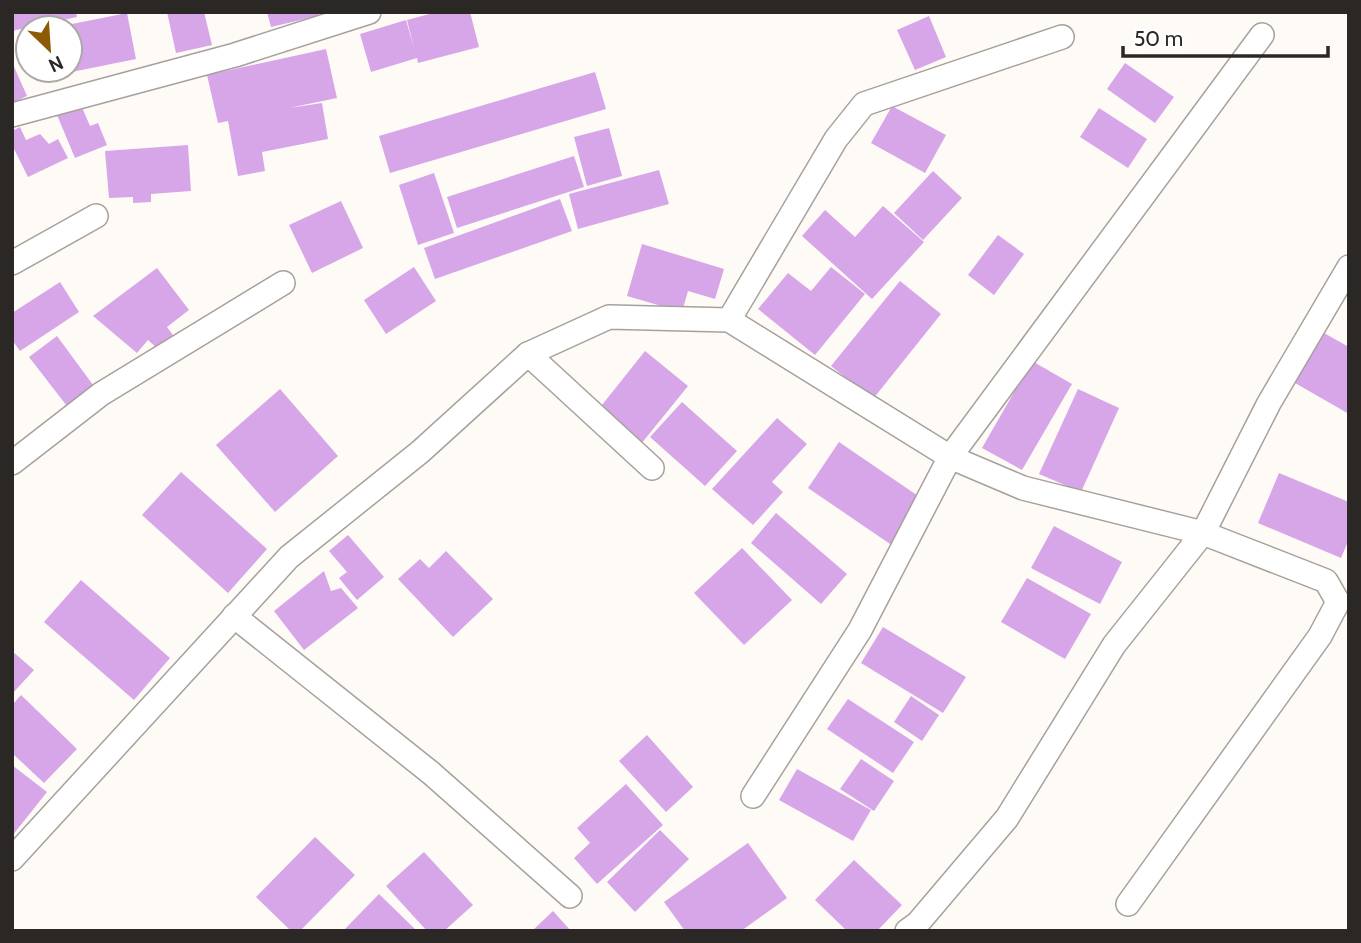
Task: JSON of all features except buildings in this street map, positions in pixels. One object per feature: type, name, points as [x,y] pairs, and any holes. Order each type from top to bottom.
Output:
[{"type":"street","points":[[12,115],[235,55],[369,12]]},
{"type":"street","points":[[754,796],[860,630],[950,457],[1262,35]]},
{"type":"street","points":[[729,320],[836,139],[864,104],[1062,37]]},
{"type":"street","points":[[12,262],[96,216]]},
{"type":"street","points":[[907,931],[918,923],[1007,818],[1114,645],[1203,533],[1269,403],[1349,267]]},
{"type":"street","points":[[12,463],[101,394],[283,283]]},
{"type":"street","points":[[12,859],[289,557],[420,452],[528,354],[609,317],[729,320],[950,457],[1023,488],[1203,533],[1326,581],[1345,597],[1128,904]]},
{"type":"street","points":[[528,354],[652,468]]},
{"type":"street","points":[[234,616],[431,773],[570,897]]}]
